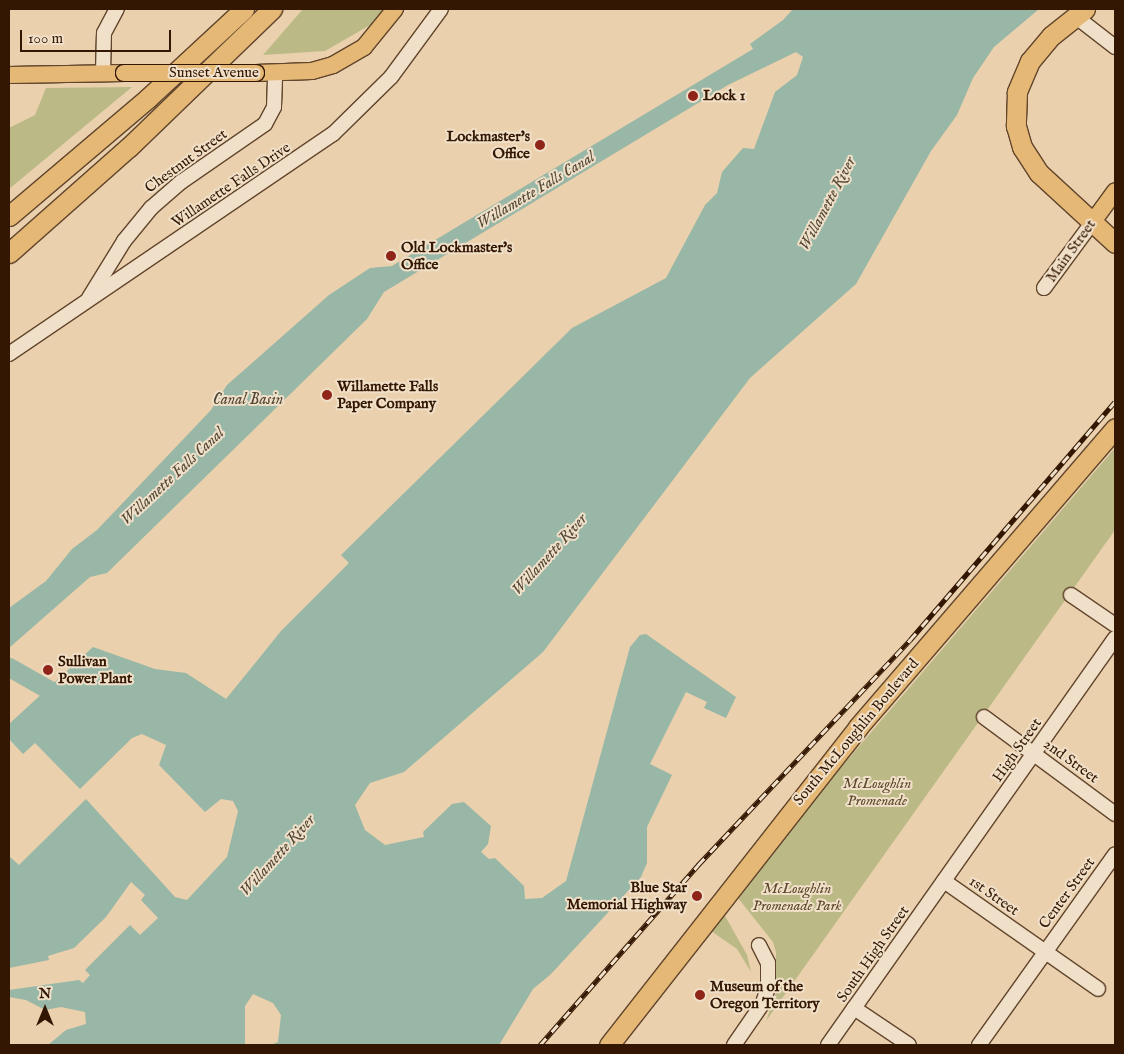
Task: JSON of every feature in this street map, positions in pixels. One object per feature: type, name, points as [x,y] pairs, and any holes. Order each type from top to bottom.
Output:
[{"type":"highway","points":[[9,216],[148,98],[244,9]]},
{"type":"highway","points":[[9,253],[130,147],[272,9]]},
{"type":"highway","points":[[1080,12],[1051,36],[1030,61],[1017,92],[1015,114],[1022,147],[1032,165],[1115,243]]},
{"type":"highway","name":"South McLoughlin Boulevard","points":[[609,1045],[858,726],[1115,428]]},
{"type":"main road","name":"Sunset Avenue","points":[[9,75],[312,71],[351,57],[364,47],[394,9]]},
{"type":"main road","name":"Main Street","points":[[1092,223],[1115,191]]},
{"type":"street","points":[[103,73],[104,33],[117,9]]},
{"type":"street","name":"Willamette Falls Drive","points":[[9,354],[332,134],[391,77],[441,9]]},
{"type":"street","points":[[1080,12],[1115,47]]},
{"type":"street","name":"Chestnut Street","points":[[87,301],[124,241],[151,208],[181,182],[265,124],[274,107],[275,72]]},
{"type":"street","name":"Main Street","points":[[1044,288],[1092,223]]},
{"type":"street","points":[[1071,595],[1115,626]]},
{"type":"street","name":"High Street","points":[[944,881],[1115,638]]},
{"type":"street","name":"2nd Street","points":[[984,717],[1115,814]]},
{"type":"street","name":"Center Street","points":[[979,1045],[1115,854]]},
{"type":"street","name":"1st Street","points":[[944,881],[1098,989]]},
{"type":"street","name":"South High Street","points":[[828,1045],[944,881]]},
{"type":"street","points":[[734,1045],[763,1003],[768,988],[768,963],[759,945]]},
{"type":"street","points":[[854,1008],[909,1045]]},
{"type":"green space","points":[[303,9],[385,9],[377,21],[325,51],[263,55]]},
{"type":"green space","points":[[132,87],[9,189],[9,128],[35,115],[46,88]]},
{"type":"green space","name":"McLoughlin Promenade","points":[[1115,448],[1115,530],[766,1021],[776,993],[776,952],[773,942],[738,898],[813,800]]},
{"type":"green space","points":[[724,914],[747,955],[751,972],[737,949],[711,931]]},
{"type":"water","points":[[793,9],[1039,9],[994,47],[973,78],[957,115],[931,151],[856,284],[750,378],[543,652],[404,772],[370,783],[355,805],[365,830],[385,845],[424,837],[423,832],[452,804],[464,802],[491,826],[488,844],[481,852],[489,859],[495,858],[524,886],[525,899],[542,898],[566,881],[630,647],[640,635],[646,634],[736,697],[726,718],[704,708],[707,702],[686,692],[650,764],[672,775],[647,827],[647,863],[641,877],[551,974],[533,989],[499,1045],[270,1045],[278,1042],[281,1015],[273,1003],[253,994],[245,1006],[245,1045],[48,1045],[66,1030],[86,1024],[85,1012],[61,1007],[45,1010],[26,1000],[9,997],[9,990],[79,980],[83,983],[90,975],[85,970],[130,925],[140,935],[158,918],[141,900],[145,895],[131,882],[106,917],[74,948],[48,956],[49,960],[9,968],[9,856],[19,865],[86,799],[175,897],[187,900],[227,857],[238,811],[233,801],[221,799],[205,812],[159,765],[166,745],[142,734],[132,738],[80,789],[35,743],[23,754],[9,739],[9,724],[93,647],[155,669],[186,673],[226,699],[281,631],[349,563],[341,555],[572,328],[666,278],[705,205],[717,193],[722,172],[743,148],[754,149],[775,92],[797,75],[803,57],[796,52],[728,85],[384,292],[367,319],[107,573],[90,577],[9,648],[9,608],[46,581],[72,549],[97,530],[211,410],[227,385],[329,295],[370,268],[392,266],[753,49],[750,44],[783,20]]},
{"type":"waterway","points":[[9,667],[51,691],[71,695]]},
{"type":"railway","points":[[540,1045],[698,865],[910,640],[1115,402]]},
{"type":"place","name":"Lock 1","points":[[693,96]]},
{"type":"place","name":"Lockmaster's Office","points":[[540,145]]},
{"type":"place","name":"Old Lockmaster's Office","points":[[391,256]]},
{"type":"place","name":"Willamette Falls Paper Company","points":[[327,395]]},
{"type":"place","name":"Sullivan Power Plant","points":[[48,670]]},
{"type":"place","name":"Blue Star Memorial Highway","points":[[697,896]]},
{"type":"place","name":"Museum of the Oregon Territory","points":[[700,995]]},
{"type":"water label","name":"Willamette Falls Canal","points":[[536,191]]},
{"type":"water label","name":"Willamette River","points":[[828,204]]},
{"type":"water label","name":"Canal Basin","points":[[248,400]]},
{"type":"water label","name":"Willamette Falls Canal","points":[[173,477]]},
{"type":"water label","name":"Willamette River","points":[[550,555]]},
{"type":"water label","name":"Willamette River","points":[[278,856]]},
{"type":"park label","name":"McLoughlin Promenade Park","points":[[797,896]]}]
